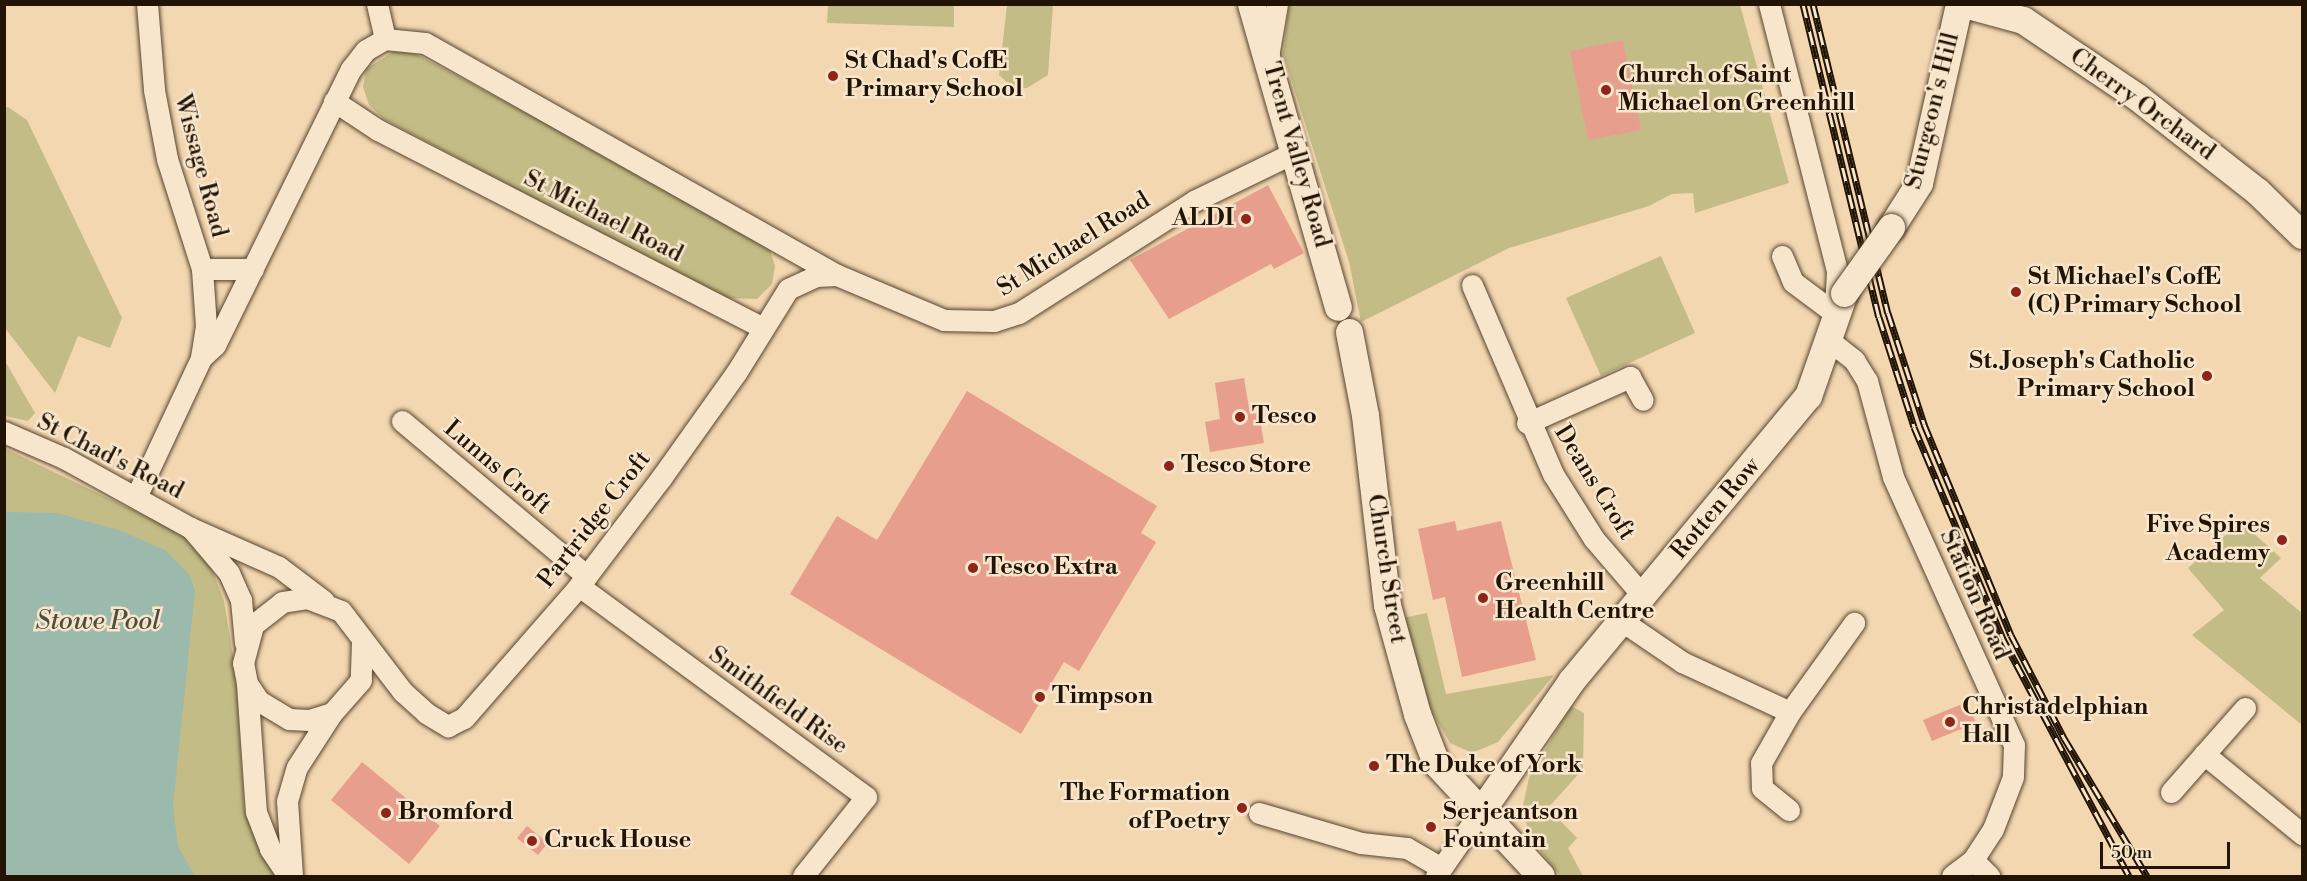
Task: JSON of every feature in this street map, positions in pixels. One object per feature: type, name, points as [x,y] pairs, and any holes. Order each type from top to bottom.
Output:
[{"type":"street","name":"Wissage Road","points":[[147,4],[154,90],[167,159],[202,269],[206,326],[201,358]]},
{"type":"street","points":[[136,497],[201,358],[215,345],[334,101],[366,50],[385,39],[377,4]]},
{"type":"street","name":"Trent Valley Road","points":[[1251,4],[1297,151],[1338,307]]},
{"type":"street","points":[[1268,57],[1277,4]]},
{"type":"street","points":[[1769,4],[1837,271],[1835,315]]},
{"type":"street","name":"Sturgeon's Hill","points":[[1835,315],[1919,183],[1959,4]]},
{"type":"street","name":"Cherry Orchard","points":[[1965,4],[2023,21],[2131,92],[2257,191],[2302,235]]},
{"type":"street","name":"St Michael Road","points":[[385,39],[425,43],[837,275],[944,320],[994,321],[1019,313],[1194,201],[1297,151]]},
{"type":"street","name":"St Michael Road","points":[[334,101],[378,130],[763,328]]},
{"type":"street","name":"Station Road","points":[[1782,256],[1793,282],[1835,315],[1854,360],[1867,381],[1893,477],[2014,745],[2010,789],[1973,860]]},
{"type":"street","name":"Wissage Road","points":[[202,269],[253,269]]},
{"type":"street","points":[[763,328],[788,289],[816,276],[837,275]]},
{"type":"street","name":"Deans Croft","points":[[1472,285],[1527,423],[1552,474],[1594,539],[1643,596]]},
{"type":"street","name":"Church Street","points":[[1338,307],[1349,332],[1365,415],[1387,605],[1403,669],[1436,763],[1479,814],[1541,876]]},
{"type":"street","name":"Rotten Row","points":[[1479,814],[1571,681],[1808,396],[1835,315]]},
{"type":"street","name":"Partridge Croft","points":[[403,692],[448,726],[464,717],[583,581],[662,478],[763,328]]},
{"type":"street","name":"Deans Croft","points":[[1527,423],[1630,377],[1643,400]]},
{"type":"street","name":"Lunns Croft","points":[[402,422],[583,581]]},
{"type":"street","name":"St Chad's Road","points":[[4,432],[136,497],[191,528],[279,567],[327,603]]},
{"type":"street","name":"St Chad's Road","points":[[191,528],[229,573],[241,600],[245,643]]},
{"type":"street","name":"Smithfield Rise","points":[[583,581],[866,797],[803,876]]},
{"type":"street","points":[[290,876],[270,849],[256,812],[245,643],[253,625],[282,602],[307,598],[327,603],[355,626],[362,642],[403,692]]},
{"type":"street","points":[[1622,621],[1682,662],[1790,712]]},
{"type":"street","points":[[1789,810],[1762,788],[1761,763],[1790,712],[1854,623]]},
{"type":"street","points":[[290,876],[287,801],[297,767],[332,713],[355,689],[364,660],[362,642]]},
{"type":"street","points":[[247,682],[259,701],[290,718],[309,720],[332,713]]},
{"type":"street","points":[[355,689],[380,684],[403,692]]},
{"type":"street","points":[[2171,792],[2245,708]]},
{"type":"street","points":[[2204,754],[2302,834]]},
{"type":"street","points":[[1259,813],[1362,843],[1407,848],[1438,872],[1479,814]]},
{"type":"street","points":[[1952,876],[1973,860],[1989,876]]},
{"type":"shaded area","points":[[828,5],[954,5],[954,27],[827,23]]},
{"type":"shaded area","points":[[1007,5],[1053,5],[1048,75],[1027,88],[1012,87],[999,75]]},
{"type":"shaded area","points":[[1289,5],[1740,5],[1789,183],[1695,213],[1693,193],[1672,194],[1649,206],[1509,248],[1361,322],[1349,262],[1283,54]]},
{"type":"shaded area","points":[[396,50],[416,54],[753,234],[770,250],[775,266],[772,284],[757,299],[723,298],[384,119],[369,105],[363,87],[366,69]]},
{"type":"shaded area","points":[[8,107],[27,120],[122,318],[110,348],[78,336],[55,393],[5,328],[4,108]]},
{"type":"shaded area","points":[[1661,256],[1695,333],[1601,376],[1566,298]]},
{"type":"shaded area","points":[[5,361],[35,413],[28,421],[5,416]]},
{"type":"shaded area","name":"Stowe Pool","points":[[4,448],[187,536],[209,561],[224,601],[236,675],[244,809],[276,876],[5,876]]},
{"type":"shaded area","points":[[2241,522],[2281,558],[2260,578],[2302,613],[2302,725],[2192,635],[2224,610],[2188,568]]},
{"type":"shaded area","points":[[1427,613],[1446,694],[1554,675],[1498,742],[1472,753],[1450,743],[1430,708],[1403,618]]},
{"type":"shaded area","points":[[1571,706],[1584,713],[1583,769],[1548,808],[1577,838],[1568,848],[1583,876],[1560,876],[1532,840],[1522,810],[1529,778]]},
{"type":"water","name":"Stowe Pool","points":[[5,512],[57,513],[119,530],[165,550],[190,575],[195,591],[173,806],[178,847],[195,876],[5,876]]},
{"type":"building","name":"Church of Saint Michael on Greenhill","points":[[1623,40],[1641,130],[1588,140],[1570,51]]},
{"type":"building","name":"ALDI","points":[[1268,185],[1304,253],[1274,269],[1271,264],[1169,319],[1130,260]]},
{"type":"building","name":"Tesco","points":[[1244,378],[1250,414],[1259,413],[1264,443],[1210,452],[1205,422],[1220,419],[1215,383]]},
{"type":"building","name":"Tesco Extra","points":[[967,391],[1157,506],[1141,533],[1156,542],[1079,671],[1064,662],[1021,734],[790,594],[837,516],[877,540]]},
{"type":"building","name":"Greenhill Health Centre","points":[[1455,521],[1457,531],[1501,521],[1536,660],[1462,677],[1445,597],[1433,600],[1418,529]]},
{"type":"building","name":"Christadelphian Hall","points":[[1967,702],[1976,723],[1932,741],[1923,720]]},
{"type":"building","name":"Bromford","points":[[362,762],[440,826],[409,864],[331,800]]},
{"type":"building","name":"Cruck House","points":[[527,826],[548,843],[538,855],[517,838]]},
{"type":"railway","points":[[1803,4],[1879,317],[1914,427],[2003,639],[2129,876]]},
{"type":"railway","points":[[1813,4],[1888,313],[1924,424],[2011,635],[2064,738],[2147,876]]},
{"type":"place","name":"St Chad's CofE Primary School","points":[[833,76]]},
{"type":"place","name":"Church of Saint Michael on Greenhill","points":[[1606,90]]},
{"type":"place","name":"ALDI","points":[[1246,219]]},
{"type":"place","name":"St Michael's CofE (C) Primary School","points":[[2016,292]]},
{"type":"place","name":"St. Joseph's Catholic Primary School","points":[[2207,376]]},
{"type":"place","name":"Tesco","points":[[1240,417]]},
{"type":"place","name":"Tesco Store","points":[[1169,466]]},
{"type":"place","name":"Five Spires Academy","points":[[2282,540]]},
{"type":"place","name":"Tesco Extra","points":[[973,568]]},
{"type":"place","name":"Greenhill Health Centre","points":[[1483,598]]},
{"type":"place","name":"Timpson","points":[[1040,697]]},
{"type":"place","name":"Christadelphian Hall","points":[[1950,722]]},
{"type":"place","name":"The Duke of York","points":[[1374,766]]},
{"type":"place","name":"The Formation of Poetry","points":[[1242,808]]},
{"type":"place","name":"Bromford","points":[[386,813]]},
{"type":"place","name":"Serjeantson Fountain","points":[[1431,827]]},
{"type":"place","name":"Cruck House","points":[[532,841]]}]
